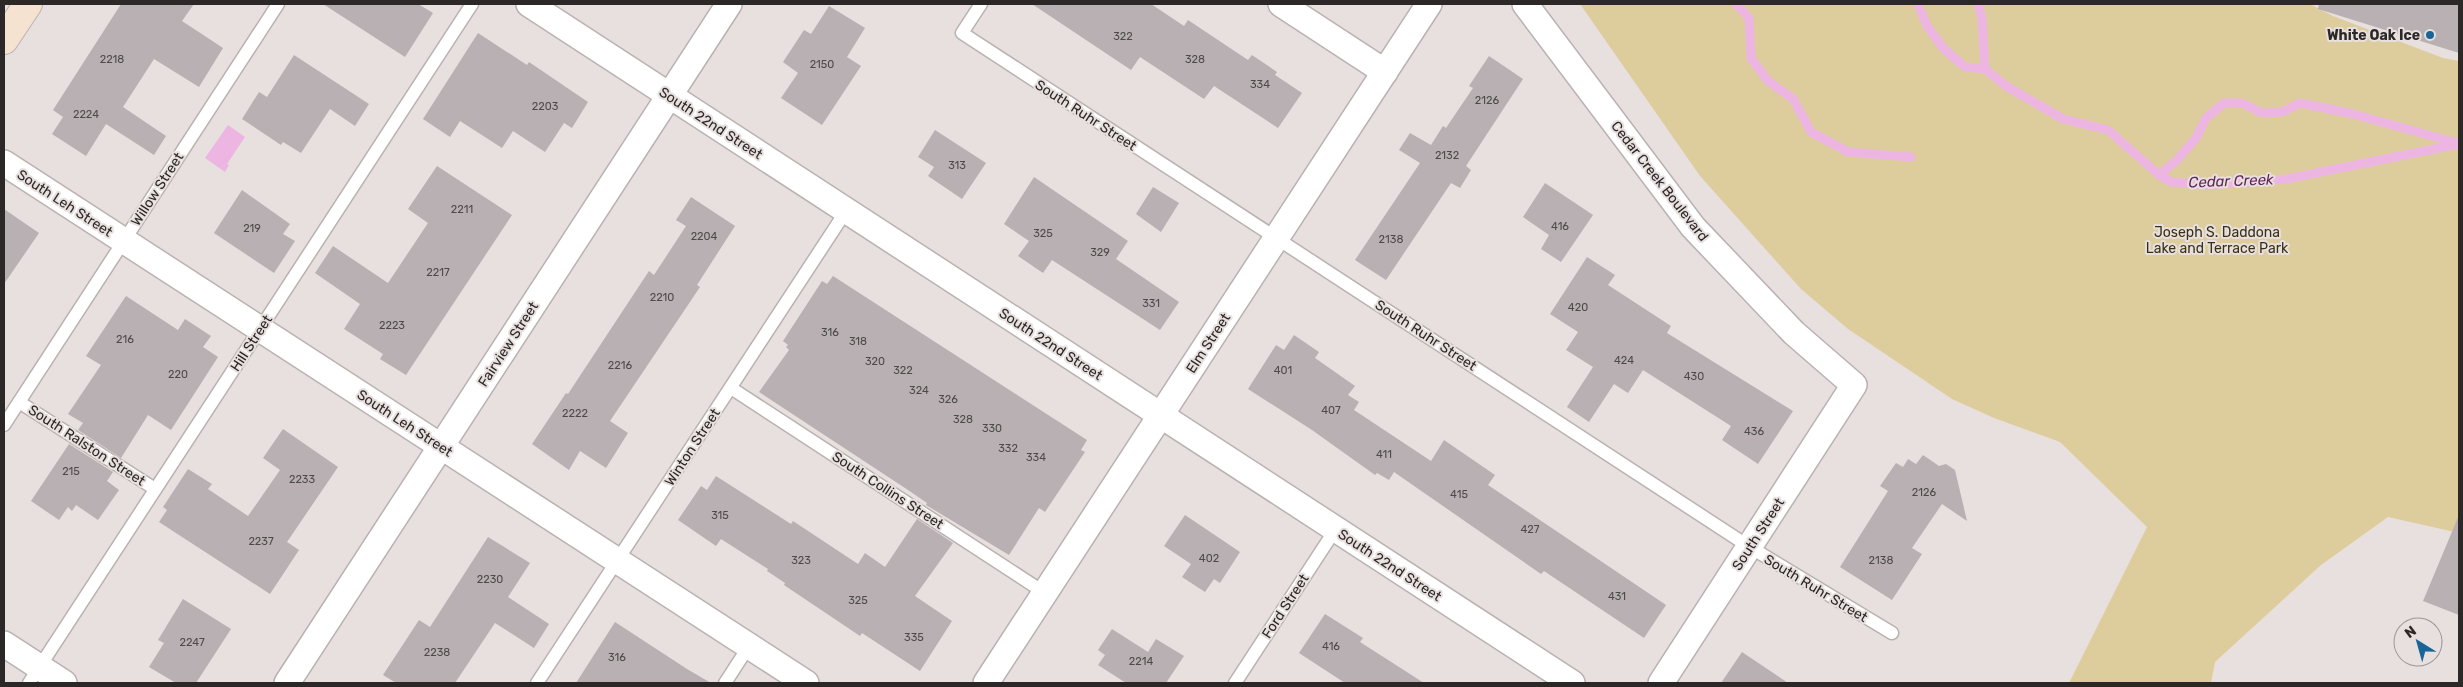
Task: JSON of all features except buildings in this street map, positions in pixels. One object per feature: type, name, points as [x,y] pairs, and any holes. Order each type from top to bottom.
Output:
[{"type":"street","points":[[4,40],[28,4]]},
{"type":"street","name":"South 22nd Street","points":[[530,4],[1572,683]]},
{"type":"street","name":"Fairview Street","points":[[287,683],[729,4]]},
{"type":"street","points":[[1281,4],[1386,72]]},
{"type":"street","name":"Elm Street","points":[[986,683],[1429,4]]},
{"type":"street","name":"Cedar Creek Boulevard","points":[[1526,4],[1694,227],[1794,333],[1854,385]]},
{"type":"street","name":"South Leh Street","points":[[4,163],[806,683]]},
{"type":"street","name":"South Street","points":[[1661,683],[1854,385]]},
{"type":"street","points":[[4,644],[34,675],[64,683]]},
{"type":"lane","name":"Willow Street","points":[[4,426],[278,4]]},
{"type":"lane","name":"Hill Street","points":[[34,675],[472,4]]},
{"type":"lane","name":"South Ruhr Street","points":[[981,4],[962,34],[1749,547],[1892,633]]},
{"type":"lane","name":"Winton Street","points":[[537,683],[846,210]]},
{"type":"lane","name":"South Collins Street","points":[[731,388],[1045,593]]},
{"type":"lane","name":"South Ralston Street","points":[[19,402],[156,489]]},
{"type":"lane","name":"Ford Street","points":[[1235,683],[1335,530]]},
{"type":"lane","points":[[725,683],[749,646]]},
{"type":"green space","name":"Joseph S. Daddona Lake and Terrace Park","points":[[1580,4],[2310,4],[2333,16],[2443,58],[2459,61],[2459,533],[2388,517],[2321,565],[2215,662],[2211,683],[2069,683],[2147,527],[2060,442],[1994,418],[1952,399],[1848,329],[1801,289],[1700,176]]},
{"type":"shaded area","points":[[228,125],[245,137],[227,164],[229,165],[225,172],[205,158]]},
{"type":"waterway","points":[[1736,4],[1749,18],[1751,58],[1768,81],[1793,99],[1811,132],[1848,152],[1911,157]]},
{"type":"waterway","name":"Cedar Creek","points":[[1918,4],[1927,26],[1943,48],[1965,67],[1985,69],[2006,86],[2063,119],[2108,130],[2159,175],[2171,182],[2212,185],[2286,179],[2459,144]]},
{"type":"waterway","points":[[1978,4],[1982,19],[1985,69]]},
{"type":"waterway","points":[[2159,175],[2176,161],[2196,138],[2206,118],[2224,103],[2242,103],[2262,113],[2282,112],[2300,103],[2353,114],[2457,143]]},
{"type":"place","name":"White Oak Ice","points":[[2430,35]]}]
